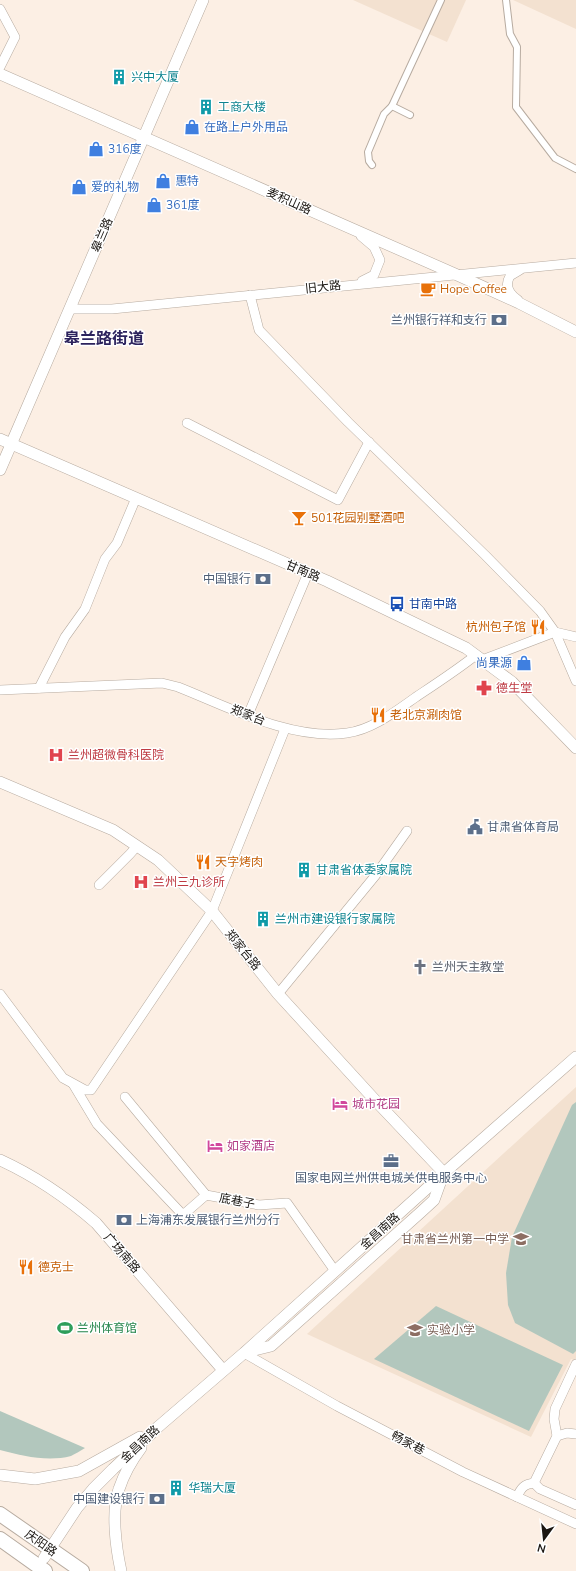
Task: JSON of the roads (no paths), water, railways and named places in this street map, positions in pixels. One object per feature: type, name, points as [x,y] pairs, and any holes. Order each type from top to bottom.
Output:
[{"type":"main road","name":"庆阳路","points":[[0,1514],[46,1559]]},
{"type":"main road","name":"庆阳路","points":[[0,1539],[46,1559],[82,1571]]},
{"type":"street","name":"皋兰路","points":[[0,470],[144,138],[202,0]]},
{"type":"street","points":[[372,165],[369,161],[368,152],[384,114],[392,106],[440,0]]},
{"type":"street","points":[[506,0],[510,34],[517,47],[516,107],[555,158],[576,169]]},
{"type":"street","points":[[0,9],[14,37],[0,66]]},
{"type":"street","name":"麦积山路","points":[[0,74],[455,274],[576,332]]},
{"type":"street","points":[[392,106],[410,115]]},
{"type":"street","points":[[343,225],[364,237],[374,247],[380,260],[374,275],[359,282],[344,285]]},
{"type":"street","name":"旧大路","points":[[70,309],[112,308],[576,263]]},
{"type":"street","points":[[533,267],[512,273],[507,280],[507,285],[513,297],[539,313]]},
{"type":"street","points":[[250,295],[259,330],[369,442],[540,611],[555,632],[576,681]]},
{"type":"street","points":[[187,423],[338,500],[369,442]]},
{"type":"street","name":"甘南路","points":[[0,439],[308,573],[466,648],[512,682],[576,748]]},
{"type":"street","points":[[39,688],[65,637],[85,609],[105,559],[118,542],[136,498]]},
{"type":"street","points":[[248,715],[308,573]]},
{"type":"street","points":[[555,632],[576,637]]},
{"type":"street","name":"郑家台","points":[[0,690],[162,683],[178,687],[285,729],[328,734],[348,733],[368,726],[391,714],[479,657],[555,632]]},
{"type":"street","points":[[0,994],[63,1078],[85,1090],[91,1090],[212,912],[285,729]]},
{"type":"street","name":"郑家台路","points":[[0,782],[113,830],[158,860],[212,912],[278,994],[444,1173]]},
{"type":"street","points":[[278,994],[370,882],[407,831]]},
{"type":"street","points":[[99,885],[137,846]]},
{"type":"street","name":"金昌南路","points":[[46,1559],[77,1508],[93,1489],[158,1427],[244,1353],[444,1173],[576,1058]]},
{"type":"street","points":[[72,1083],[97,1124],[183,1216],[206,1195]]},
{"type":"street","name":"底巷子","points":[[124,1097],[206,1195],[259,1205],[287,1203],[335,1271]]},
{"type":"street","name":"广场南路","points":[[0,1160],[52,1189],[96,1223],[223,1370]]},
{"type":"street","name":"金昌南路","points":[[244,1353],[272,1346],[421,1212],[434,1200],[444,1173]]},
{"type":"street","name":"畅家巷","points":[[244,1353],[337,1406],[463,1472],[576,1524]]},
{"type":"street","points":[[534,1482],[557,1436],[554,1419],[555,1408],[576,1364]]},
{"type":"street","points":[[0,1475],[35,1479],[79,1471],[158,1427]]},
{"type":"street","points":[[121,1571],[116,1529],[118,1489],[136,1455],[158,1427]]},
{"type":"street","points":[[557,1436],[567,1433],[576,1434]]},
{"type":"street","points":[[517,1497],[521,1487],[527,1483],[534,1482]]},
{"type":"street","points":[[534,1482],[540,1489],[576,1505]]},
{"type":"place","name":"兴中大厦","points":[[119,77]]},
{"type":"place","name":"工商大楼","points":[[206,107]]},
{"type":"place","name":"在路上户外用品","points":[[192,127]]},
{"type":"place","name":"316度","points":[[96,149]]},
{"type":"place","name":"惠特","points":[[163,181]]},
{"type":"place","name":"爱的礼物","points":[[79,187]]},
{"type":"place","name":"361度","points":[[154,205]]},
{"type":"place","name":"Hope Coffee","points":[[428,289]]},
{"type":"place","name":"兰州银行祥和支行","points":[[499,320]]},
{"type":"place","name":"501花园别墅酒吧","points":[[299,518]]},
{"type":"place","name":"中国银行","points":[[263,579]]},
{"type":"place","name":"甘南中路","points":[[397,604]]},
{"type":"place","name":"杭州包子馆","points":[[538,627]]},
{"type":"place","name":"尚果源","points":[[524,663]]},
{"type":"place","name":"德生堂","points":[[484,688]]},
{"type":"place","name":"老北京涮肉馆","points":[[378,715]]},
{"type":"place","name":"兰州超微骨科医院","points":[[56,755]]},
{"type":"place","name":"甘肃省体育局","points":[[475,827]]},
{"type":"place","name":"天字烤肉","points":[[203,862]]},
{"type":"place","name":"甘肃省体委家属院","points":[[304,870]]},
{"type":"place","name":"兰州三九诊所","points":[[141,882]]},
{"type":"place","name":"兰州市建设银行家属院","points":[[263,919]]},
{"type":"place","name":"兰州天主教堂","points":[[420,967]]},
{"type":"place","name":"城市花园","points":[[340,1104]]},
{"type":"place","name":"如家酒店","points":[[215,1146]]},
{"type":"place","name":"国家电网兰州供电城关供电服务中心","points":[[391,1161]]},
{"type":"place","name":"上海浦东发展银行兰州分行","points":[[124,1220]]},
{"type":"place","name":"甘肃省兰州第一中学","points":[[521,1239]]},
{"type":"place","name":"德克士","points":[[26,1267]]},
{"type":"place","name":"兰州体育馆","points":[[65,1328]]},
{"type":"place","name":"实验小学","points":[[415,1330]]},
{"type":"place","name":"华瑞大厦","points":[[176,1488]]},
{"type":"place","name":"中国建设银行","points":[[157,1499]]},
{"type":"district","name":"皋兰路街道","points":[[104,339]]}]
